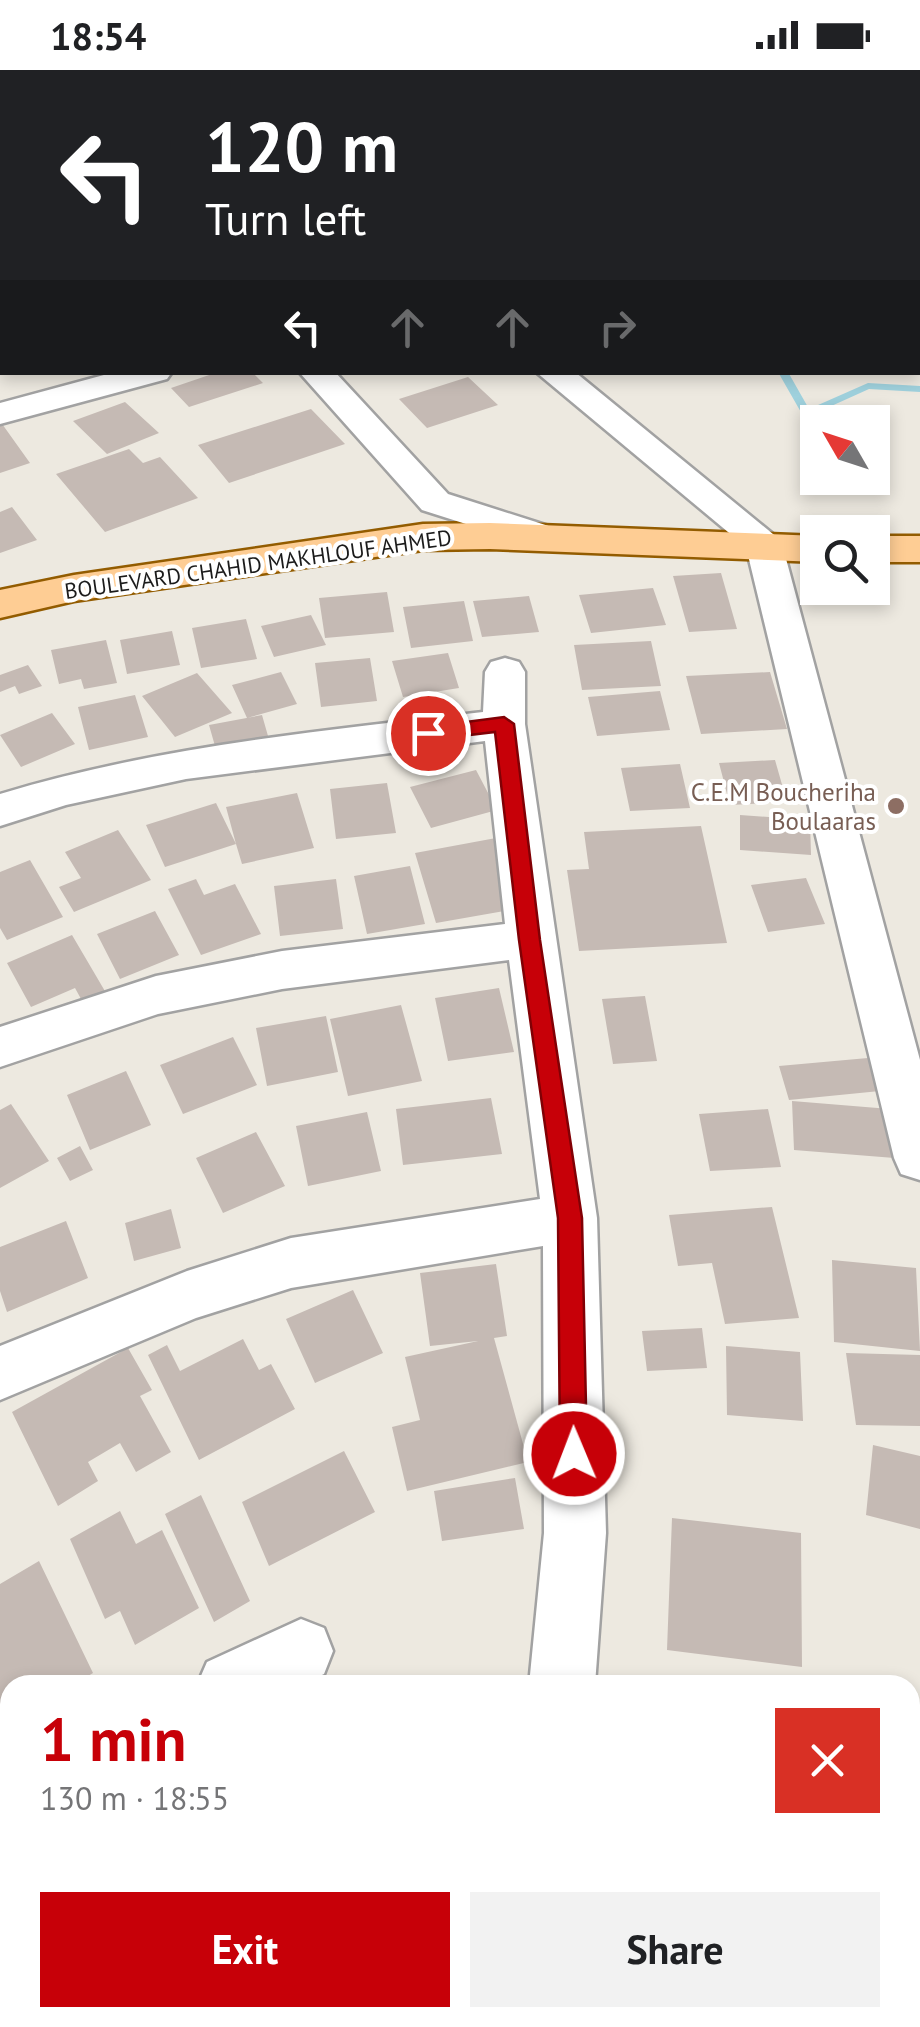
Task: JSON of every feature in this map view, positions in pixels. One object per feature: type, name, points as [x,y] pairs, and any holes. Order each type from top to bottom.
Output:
[{"type":"main road","name":"BOULEVARD CHAHID MAKHLOUF AHMED","points":[[0,604],[74,588],[423,537],[800,548]]},
{"type":"main road","points":[[890,549],[920,549]]},
{"type":"street","points":[[0,414],[143,375]]},
{"type":"street","points":[[319,375],[435,502],[548,538]]},
{"type":"street","points":[[558,375],[768,548],[920,1158]]},
{"type":"street","points":[[505,672],[504,724],[570,1218],[574,1533],[563,1675]]},
{"type":"street","points":[[0,810],[48,794],[164,766],[504,724]]},
{"type":"street","points":[[0,1047],[174,991],[282,970],[530,940]]},
{"type":"street","points":[[0,1374],[187,1296],[290,1263],[570,1218]]},
{"type":"street","points":[[250,1675],[301,1650]]},
{"type":"building","points":[[209,375],[255,375],[263,383],[189,407],[171,388]]},
{"type":"building","points":[[468,377],[498,405],[427,428],[399,399]]},
{"type":"building","points":[[125,402],[159,433],[107,454],[73,421]]},
{"type":"building","points":[[311,409],[345,444],[229,483],[198,445]]},
{"type":"building","points":[[0,421],[30,463],[0,473]]},
{"type":"building","points":[[129,449],[143,463],[160,457],[198,498],[105,532],[56,474]]},
{"type":"building","points":[[12,507],[37,540],[0,553],[0,512]]},
{"type":"building","points":[[721,573],[737,629],[689,632],[673,576]]},
{"type":"building","points":[[653,588],[666,625],[591,633],[579,595]]},
{"type":"building","points":[[387,592],[394,632],[325,638],[319,598]]},
{"type":"building","points":[[529,596],[539,632],[482,637],[473,601]]},
{"type":"building","points":[[464,601],[473,641],[411,648],[403,607]]},
{"type":"building","points":[[311,615],[326,645],[274,657],[261,626]]},
{"type":"building","points":[[246,619],[257,659],[201,668],[192,628]]},
{"type":"building","points":[[172,631],[180,665],[127,674],[120,640]]},
{"type":"building","points":[[106,640],[117,683],[84,689],[81,679],[59,684],[51,650]]},
{"type":"building","points":[[651,641],[661,686],[582,690],[574,645]]},
{"type":"building","points":[[448,653],[459,688],[403,697],[392,661]]},
{"type":"building","points":[[370,658],[377,701],[321,707],[315,663]]},
{"type":"building","points":[[28,665],[42,686],[19,694],[15,686],[0,692],[0,675]]},
{"type":"building","points":[[281,672],[297,704],[247,718],[232,685]]},
{"type":"building","points":[[770,672],[787,729],[701,734],[686,676]]},
{"type":"building","points":[[197,673],[232,713],[175,737],[142,696]]},
{"type":"building","points":[[660,691],[670,730],[597,736],[588,697]]},
{"type":"building","points":[[135,695],[148,737],[89,750],[78,707]]},
{"type":"building","points":[[52,713],[75,744],[21,767],[0,735]]},
{"type":"building","points":[[262,715],[268,736],[215,746],[209,725]]},
{"type":"building","points":[[775,760],[787,802],[730,805],[719,763]]},
{"type":"building","points":[[680,764],[690,808],[630,811],[621,768]]},
{"type":"building","points":[[476,770],[497,810],[431,828],[410,787]]},
{"type":"building","points":[[387,783],[396,833],[336,839],[330,789]]},
{"type":"building","points":[[297,793],[314,848],[242,864],[226,807]]},
{"type":"building","points":[[216,803],[236,844],[165,867],[146,825]]},
{"type":"building","points":[[740,815],[810,820],[811,855],[740,850]]},
{"type":"building","points":[[701,826],[727,943],[579,951],[567,870],[589,869],[584,832]]},
{"type":"building","points":[[118,830],[151,880],[74,912],[59,887],[81,878],[65,852]]},
{"type":"building","points":[[496,838],[521,908],[436,923],[415,853]]},
{"type":"building","points":[[30,860],[63,917],[7,940],[0,928],[0,872]]},
{"type":"building","points":[[410,866],[425,924],[367,934],[354,876]]},
{"type":"building","points":[[806,878],[825,924],[768,932],[751,885]]},
{"type":"building","points":[[196,879],[204,895],[235,884],[261,934],[201,955],[168,889]]},
{"type":"building","points":[[336,879],[343,929],[280,936],[274,886]]},
{"type":"building","points":[[155,911],[179,955],[120,979],[97,934]]},
{"type":"building","points":[[72,935],[109,998],[86,1008],[75,988],[31,1007],[7,963]]},
{"type":"building","points":[[499,988],[514,1052],[448,1061],[435,998]]},
{"type":"building","points":[[645,996],[657,1061],[613,1064],[602,999]]},
{"type":"building","points":[[401,1005],[422,1081],[348,1096],[330,1019]]},
{"type":"building","points":[[326,1016],[338,1072],[267,1086],[256,1028]]},
{"type":"building","points":[[233,1037],[257,1085],[183,1114],[160,1065]]},
{"type":"building","points":[[879,1057],[890,1090],[789,1100],[779,1066]]},
{"type":"building","points":[[126,1071],[151,1125],[90,1150],[67,1095]]},
{"type":"building","points":[[491,1098],[502,1154],[403,1165],[396,1109]]},
{"type":"building","points":[[792,1101],[902,1110],[907,1159],[794,1150]]},
{"type":"building","points":[[11,1104],[49,1161],[0,1188],[0,1110]]},
{"type":"building","points":[[768,1109],[781,1167],[710,1171],[699,1114]]},
{"type":"building","points":[[367,1112],[381,1171],[308,1186],[296,1126]]},
{"type":"building","points":[[256,1132],[285,1186],[223,1213],[196,1158]]},
{"type":"building","points":[[80,1146],[93,1170],[70,1181],[57,1158]]},
{"type":"building","points":[[772,1207],[799,1318],[725,1324],[712,1263],[678,1266],[669,1215]]},
{"type":"building","points":[[171,1209],[181,1248],[134,1261],[125,1223]]},
{"type":"building","points":[[66,1221],[88,1278],[7,1312],[0,1291],[0,1247]]},
{"type":"building","points":[[832,1260],[916,1268],[920,1351],[834,1342]]},
{"type":"building","points":[[496,1264],[507,1336],[494,1338],[528,1462],[407,1491],[392,1427],[420,1420],[405,1357],[478,1341],[430,1346],[420,1273]]},
{"type":"building","points":[[353,1290],[383,1353],[315,1383],[286,1319]]},
{"type":"building","points":[[702,1328],[707,1368],[647,1371],[642,1331]]},
{"type":"building","points":[[243,1339],[259,1370],[271,1364],[295,1409],[199,1460],[148,1355],[167,1345],[180,1371]]},
{"type":"building","points":[[726,1346],[800,1352],[803,1421],[727,1415]]},
{"type":"building","points":[[128,1348],[152,1390],[140,1396],[171,1452],[136,1472],[120,1443],[88,1462],[98,1481],[58,1506],[12,1412]]},
{"type":"building","points":[[846,1353],[920,1355],[920,1426],[856,1425]]},
{"type":"building","points":[[873,1445],[920,1456],[920,1529],[866,1515]]},
{"type":"building","points":[[344,1451],[375,1512],[269,1566],[242,1502]]},
{"type":"building","points":[[515,1478],[524,1529],[442,1541],[434,1491]]},
{"type":"building","points":[[201,1495],[250,1601],[214,1622],[165,1514]]},
{"type":"building","points":[[120,1511],[136,1544],[162,1530],[199,1608],[135,1645],[120,1611],[105,1619],[70,1539]]},
{"type":"building","points":[[672,1518],[801,1533],[802,1667],[667,1650]]},
{"type":"building","points":[[39,1561],[93,1673],[0,1675],[0,1584]]},
{"type":"waterway","points":[[785,375],[807,414],[868,386],[920,389]]},
{"type":"place","name":"C.E.M Boucheriha Boulaaras","points":[[896,806]]},
{"type":"route","points":[[428,733],[504,724],[570,1218],[574,1454]]}]
